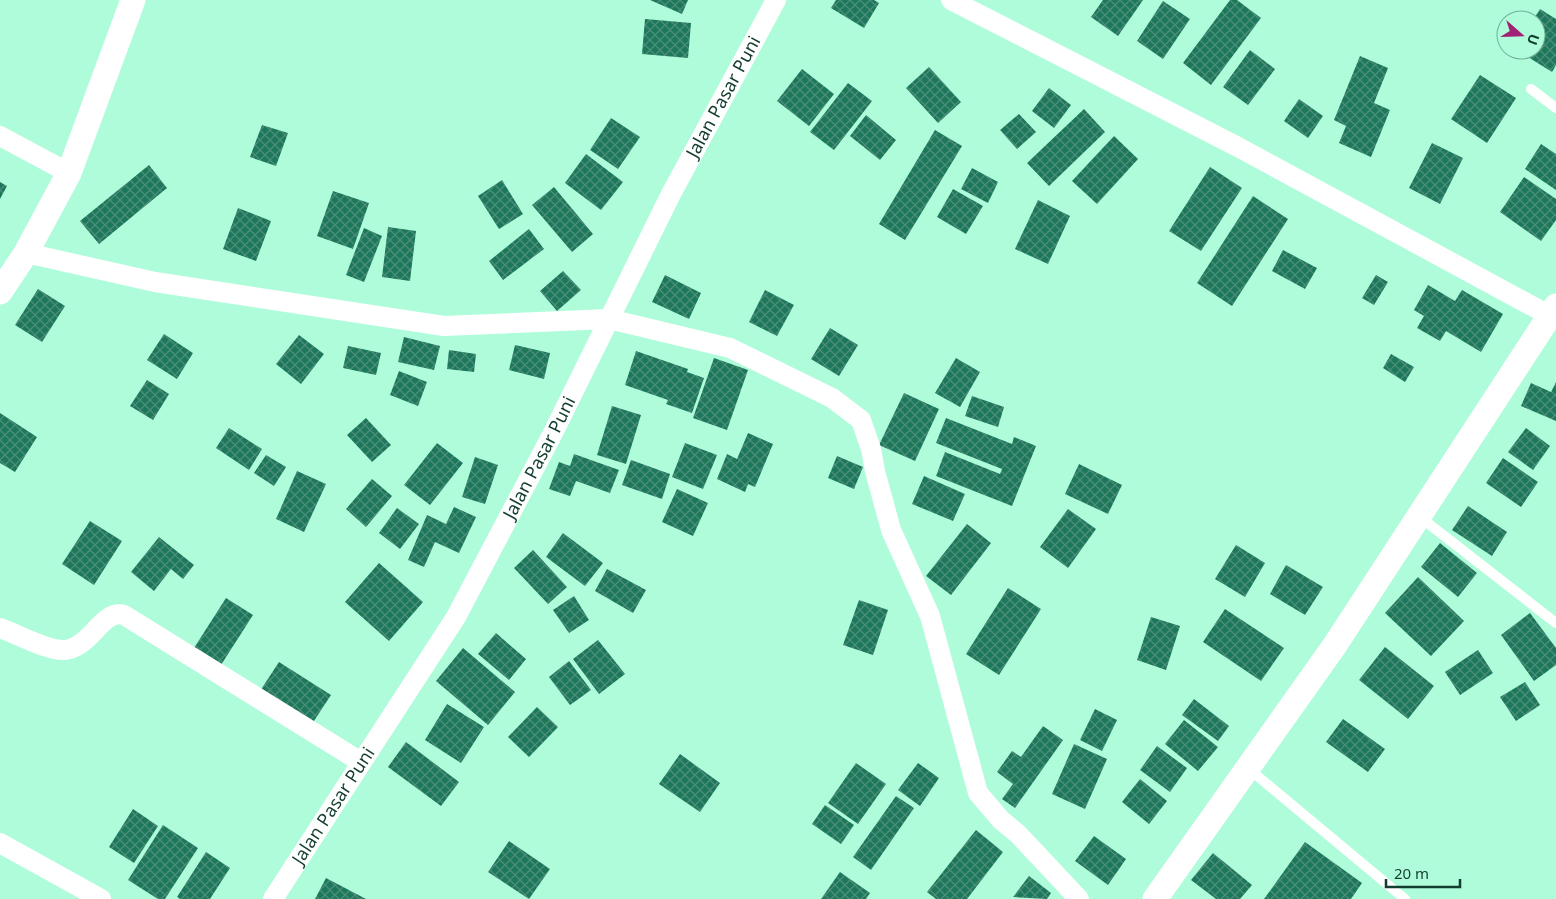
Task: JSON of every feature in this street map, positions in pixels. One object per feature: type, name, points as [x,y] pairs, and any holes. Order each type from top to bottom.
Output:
[{"type":"street","points":[[0,292],[26,253],[69,173],[133,0]]},
{"type":"street","name":"Jalan Pasar Puni","points":[[273,899],[456,616],[553,433],[671,194],[776,0]]},
{"type":"street","points":[[951,0],[1238,147],[1554,314],[1335,645],[1155,899]]},
{"type":"street","points":[[0,136],[69,173]]},
{"type":"street","points":[[26,253],[155,282],[444,326],[609,319],[730,348],[832,398],[861,420],[871,449],[891,530],[930,616],[978,793],[1001,820],[1018,834],[1079,899]]},
{"type":"street","points":[[0,628],[55,649],[70,649],[81,644],[111,615],[118,613],[124,615],[361,762]]},
{"type":"street","points":[[0,843],[101,899]]},
{"type":"lane","points":[[1531,89],[1556,108]]},
{"type":"lane","points":[[1419,516],[1556,623]]},
{"type":"lane","points":[[1248,768],[1406,899]]},
{"type":"building","points":[[650,0],[688,0],[682,14]]},
{"type":"building","points":[[836,0],[874,0],[879,3],[864,28],[831,8]]},
{"type":"building","points":[[1103,0],[1143,0],[1118,36],[1091,17]]},
{"type":"building","points":[[1230,0],[1237,0],[1261,18],[1211,85],[1183,63]]},
{"type":"building","points":[[1163,1],[1190,19],[1163,59],[1137,41]]},
{"type":"building","points":[[1546,13],[1556,19],[1556,65],[1552,72],[1533,60],[1546,60]]},
{"type":"building","points":[[645,19],[691,23],[688,58],[642,54]]},
{"type":"building","points":[[1250,50],[1275,69],[1248,105],[1223,87]]},
{"type":"building","points":[[1360,56],[1388,68],[1374,103],[1390,110],[1371,157],[1339,143],[1346,126],[1334,120]]},
{"type":"building","points":[[929,67],[961,102],[938,123],[906,88]]},
{"type":"building","points":[[802,69],[834,94],[809,126],[777,101]]},
{"type":"building","points":[[1480,75],[1516,98],[1487,143],[1451,119]]},
{"type":"building","points":[[848,83],[872,101],[834,150],[810,132]]},
{"type":"building","points":[[1049,88],[1071,105],[1054,128],[1032,111]]},
{"type":"building","points":[[1299,99],[1323,116],[1308,138],[1284,121]]},
{"type":"building","points":[[1084,109],[1105,132],[1049,186],[1027,163]]},
{"type":"building","points":[[1019,114],[1036,132],[1017,149],[1000,130]]},
{"type":"building","points":[[866,115],[896,140],[880,160],[850,136]]},
{"type":"building","points":[[611,118],[640,137],[618,169],[590,150]]},
{"type":"building","points":[[262,125],[288,133],[276,166],[250,157]]},
{"type":"building","points":[[935,130],[962,146],[905,240],[879,224]]},
{"type":"building","points":[[1114,136],[1138,159],[1097,204],[1072,181]]},
{"type":"building","points":[[1432,143],[1463,158],[1440,204],[1409,188]]},
{"type":"building","points":[[1541,144],[1556,154],[1556,190],[1525,169]]},
{"type":"building","points":[[586,154],[623,182],[601,210],[565,183]]},
{"type":"building","points":[[149,165],[167,188],[99,244],[80,221]]},
{"type":"building","points":[[1210,167],[1242,188],[1201,251],[1169,231]]},
{"type":"building","points":[[972,168],[998,182],[988,203],[961,189]]},
{"type":"building","points":[[1524,177],[1556,199],[1556,220],[1541,241],[1500,212]]},
{"type":"building","points":[[502,180],[523,214],[499,229],[478,196]]},
{"type":"building","points":[[0,182],[7,186],[0,199]]},
{"type":"building","points":[[554,187],[593,234],[572,252],[532,205]]},
{"type":"building","points":[[953,189],[983,206],[966,234],[937,217]]},
{"type":"building","points":[[333,191],[369,203],[353,249],[317,236]]},
{"type":"building","points":[[1253,196],[1288,219],[1232,306],[1197,283]]},
{"type":"building","points":[[1038,200],[1070,216],[1048,264],[1015,249]]},
{"type":"building","points":[[238,208],[271,221],[256,261],[223,249]]},
{"type":"building","points":[[388,227],[416,231],[410,281],[382,277]]},
{"type":"building","points":[[364,228],[382,236],[364,282],[346,275]]},
{"type":"building","points":[[529,229],[544,249],[503,280],[489,261]]},
{"type":"building","points":[[1283,250],[1317,268],[1305,289],[1272,271]]},
{"type":"building","points":[[563,271],[581,290],[557,311],[540,291]]},
{"type":"building","points":[[665,275],[701,293],[689,319],[652,302]]},
{"type":"building","points":[[1376,275],[1388,282],[1374,305],[1362,298]]},
{"type":"building","points":[[1428,285],[1455,301],[1462,290],[1503,314],[1481,352],[1446,331],[1440,341],[1417,328],[1424,316],[1414,310]]},
{"type":"building","points":[[38,289],[65,306],[42,342],[15,325]]},
{"type":"building","points":[[765,290],[794,305],[777,336],[749,322]]},
{"type":"building","points":[[830,328],[858,345],[839,376],[811,359]]},
{"type":"building","points":[[164,334],[193,353],[177,379],[147,360]]},
{"type":"building","points":[[299,335],[324,354],[301,384],[276,364]]},
{"type":"building","points":[[404,337],[440,346],[434,370],[398,362]]},
{"type":"building","points":[[515,345],[550,353],[544,379],[509,370]]},
{"type":"building","points":[[348,346],[381,353],[376,375],[343,368]]},
{"type":"building","points":[[449,350],[476,354],[474,372],[447,369]]},
{"type":"building","points":[[636,351],[688,369],[687,372],[704,378],[692,413],[666,404],[668,400],[625,385]]},
{"type":"building","points":[[1391,354],[1414,367],[1405,382],[1383,368]]},
{"type":"building","points":[[714,358],[748,370],[727,430],[693,418]]},
{"type":"building","points":[[956,358],[980,372],[960,407],[935,393]]},
{"type":"building","points":[[399,371],[427,382],[418,406],[390,395]]},
{"type":"building","points":[[147,380],[169,394],[153,420],[130,406]]},
{"type":"building","points":[[1556,382],[1556,421],[1521,406],[1531,383],[1551,392]]},
{"type":"building","points":[[904,393],[939,409],[915,461],[879,445]]},
{"type":"building","points":[[972,396],[1004,407],[998,427],[965,416]]},
{"type":"building","points":[[612,406],[641,415],[626,464],[597,455]]},
{"type":"building","points":[[0,413],[37,437],[15,472],[0,463]]},
{"type":"building","points":[[366,418],[391,445],[372,462],[347,435]]},
{"type":"building","points":[[946,418],[1012,444],[1014,437],[1036,446],[1012,506],[936,476],[945,452],[1000,474],[1002,469],[936,443]]},
{"type":"building","points":[[229,428],[262,449],[249,470],[216,448]]},
{"type":"building","points":[[1526,428],[1550,446],[1533,470],[1508,452]]},
{"type":"building","points":[[748,433],[773,444],[755,487],[748,484],[745,492],[717,479],[727,454],[737,459]]},
{"type":"building","points":[[437,443],[463,463],[430,505],[404,485]]},
{"type":"building","points":[[685,443],[717,455],[703,489],[672,477]]},
{"type":"building","points":[[574,454],[619,470],[610,493],[576,481],[570,496],[549,489],[559,462],[570,466]]},
{"type":"building","points":[[266,455],[286,467],[274,486],[254,473]]},
{"type":"building","points":[[837,456],[863,467],[854,489],[828,478]]},
{"type":"building","points":[[475,457],[498,465],[485,504],[462,497]]},
{"type":"building","points":[[1503,458],[1538,482],[1521,507],[1486,483]]},
{"type":"building","points":[[631,460],[670,474],[662,499],[622,485]]},
{"type":"building","points":[[1079,464],[1122,485],[1108,514],[1065,494]]},
{"type":"building","points":[[297,471],[326,484],[304,532],[276,519]]},
{"type":"building","points":[[924,476],[965,494],[953,521],[912,504]]},
{"type":"building","points":[[372,479],[392,496],[366,527],[346,509]]},
{"type":"building","points":[[677,489],[708,503],[693,536],[662,522]]},
{"type":"building","points":[[1468,506],[1507,532],[1492,556],[1452,530]]},
{"type":"building","points":[[454,507],[476,517],[459,553],[435,542],[424,567],[408,560],[427,515],[446,524]]},
{"type":"building","points":[[397,508],[419,524],[400,549],[379,533]]},
{"type":"building","points":[[1068,509],[1096,529],[1068,568],[1040,547]]},
{"type":"building","points":[[90,521],[122,541],[94,585],[62,564]]},
{"type":"building","points":[[967,524],[991,543],[951,595],[926,576]]},
{"type":"building","points":[[563,533],[603,563],[585,586],[546,557]]},
{"type":"building","points":[[159,537],[194,565],[183,579],[171,569],[154,591],[131,572]]},
{"type":"building","points":[[1440,543],[1477,573],[1458,597],[1421,567]]},
{"type":"building","points":[[1236,545],[1265,563],[1245,597],[1215,579]]},
{"type":"building","points":[[533,550],[567,587],[548,604],[514,568]]},
{"type":"building","points":[[379,563],[423,602],[389,641],[345,602]]},
{"type":"building","points":[[1286,565],[1323,587],[1305,615],[1270,594]]},
{"type":"building","points":[[607,569],[646,590],[633,613],[595,591]]},
{"type":"building","points":[[1418,577],[1464,621],[1431,656],[1385,613]]},
{"type":"building","points":[[1008,588],[1041,609],[999,675],[966,654]]},
{"type":"building","points":[[574,596],[589,620],[569,633],[553,610]]},
{"type":"building","points":[[226,598],[253,615],[221,665],[194,648]]},
{"type":"building","points":[[859,600],[888,610],[873,655],[843,645]]},
{"type":"building","points":[[1225,609],[1284,648],[1261,681],[1203,642]]},
{"type":"building","points":[[1530,613],[1556,648],[1556,665],[1534,681],[1501,635]]},
{"type":"building","points":[[1151,617],[1180,626],[1166,670],[1137,660]]},
{"type":"building","points":[[496,633],[526,659],[509,680],[478,654]]},
{"type":"building","points":[[598,640],[625,674],[599,694],[573,659]]},
{"type":"building","points":[[1385,647],[1434,686],[1408,719],[1359,680]]},
{"type":"building","points":[[463,648],[515,692],[488,725],[436,681]]},
{"type":"building","points":[[1478,650],[1493,673],[1460,695],[1445,672]]},
{"type":"building","points":[[569,661],[591,690],[570,705],[549,677]]},
{"type":"building","points":[[279,662],[331,695],[310,727],[258,694]]},
{"type":"building","points":[[1525,682],[1540,705],[1516,721],[1500,697]]},
{"type":"building","points":[[1194,699],[1229,726],[1218,741],[1182,715]]},
{"type":"building","points":[[447,704],[484,727],[461,763],[425,740]]},
{"type":"building","points":[[537,707],[558,727],[529,757],[508,737]]},
{"type":"building","points":[[1095,709],[1117,720],[1102,751],[1080,740]]},
{"type":"building","points":[[1343,719],[1385,749],[1368,772],[1326,742]]},
{"type":"building","points":[[1184,720],[1218,747],[1198,771],[1165,744]]},
{"type":"building","points":[[1043,726],[1063,740],[1015,808],[1002,799],[1013,784],[997,772],[1012,751],[1021,757]]},
{"type":"building","points":[[406,742],[459,782],[441,806],[388,767]]},
{"type":"building","points":[[1074,744],[1107,759],[1085,809],[1052,794]]},
{"type":"building","points":[[1157,746],[1187,768],[1170,792],[1140,770]]},
{"type":"building","points":[[680,754],[720,783],[700,812],[659,784]]},
{"type":"building","points":[[856,763],[886,784],[858,824],[828,803]]},
{"type":"building","points":[[918,763],[939,778],[920,806],[898,790]]},
{"type":"building","points":[[1140,779],[1167,801],[1149,824],[1122,802]]},
{"type":"building","points":[[896,796],[914,808],[871,870],[853,857]]},
{"type":"building","points":[[825,805],[854,825],[841,844],[812,824]]},
{"type":"building","points":[[133,809],[158,826],[134,863],[109,847]]},
{"type":"building","points":[[163,825],[198,848],[165,899],[158,899],[128,880]]},
{"type":"building","points":[[976,830],[1003,852],[967,899],[936,899],[927,892]]},
{"type":"building","points":[[1094,836],[1126,859],[1108,885],[1075,861]]},
{"type":"building","points":[[509,841],[550,869],[529,899],[488,872]]},
{"type":"building","points":[[1305,842],[1362,883],[1351,899],[1264,899]]},
{"type":"building","points":[[206,852],[230,868],[210,899],[180,899],[177,897]]},
{"type":"building","points":[[1213,853],[1252,885],[1240,899],[1216,899],[1191,880]]},
{"type":"building","points":[[840,872],[870,893],[866,899],[821,899]]},
{"type":"building","points":[[1029,876],[1051,893],[1047,899],[1013,897]]},
{"type":"building","points":[[326,878],[366,899],[315,899]]}]
